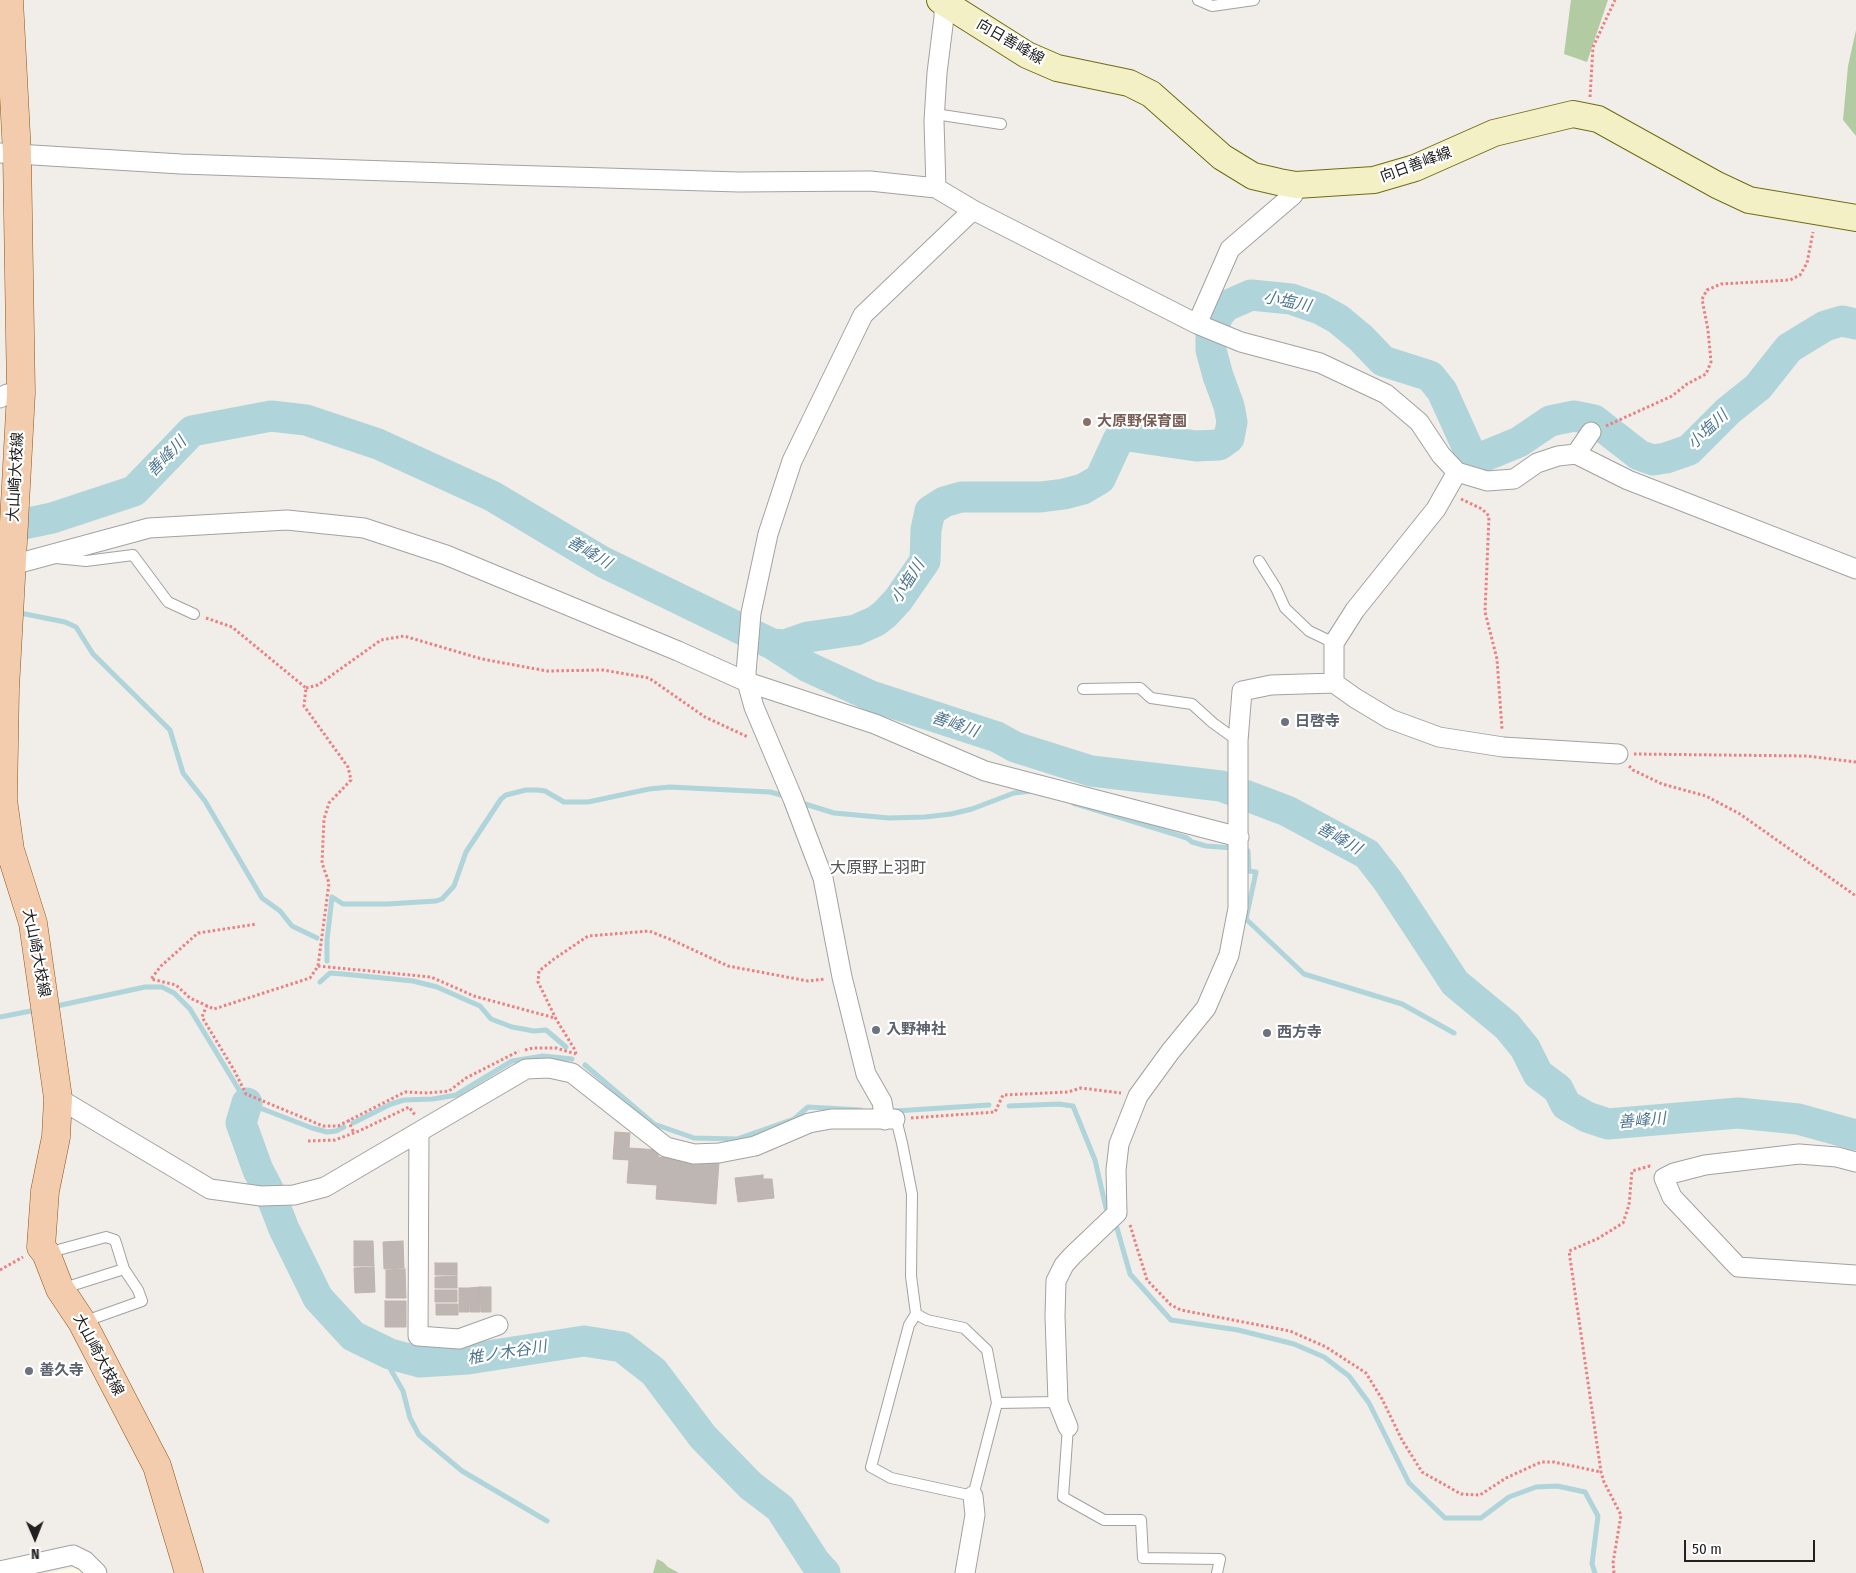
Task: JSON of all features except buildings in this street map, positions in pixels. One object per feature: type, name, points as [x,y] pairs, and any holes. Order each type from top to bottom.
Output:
[{"type":"main road","name":"大山崎大枝線","points":[[9,0],[10,495],[2,689],[3,800],[10,850],[33,923],[58,1098],[56,1137],[44,1191],[41,1247],[46,1253],[60,1290],[82,1322],[157,1466],[189,1573]]},
{"type":"main road","name":"向日善峰線","points":[[942,1],[1028,55],[1057,68],[1129,83],[1151,94],[1222,157],[1253,176],[1296,185],[1374,180],[1415,168],[1494,133],[1573,114],[1598,119],[1749,200],[1856,218]]},
{"type":"street","points":[[936,188],[935,114],[937,73],[944,17],[942,1]]},
{"type":"street","points":[[8,153],[200,165],[739,182],[870,181],[936,188],[973,210],[1207,328],[1241,342],[1320,363],[1386,394],[1419,422],[1440,455],[1457,472],[1487,481],[1514,479],[1537,463],[1558,456],[1576,454],[1628,480],[1856,569]]},
{"type":"street","points":[[1207,328],[1230,249],[1293,195],[1296,185]]},
{"type":"street","points":[[58,1098],[210,1189],[260,1196],[294,1195],[325,1187],[526,1069],[549,1068],[572,1073],[666,1147],[694,1154],[718,1153],[755,1146],[809,1123],[831,1119],[890,1119],[866,1074],[842,977],[823,878],[794,799],[754,707],[746,677],[751,613],[768,534],[792,461],[863,315],[973,210]]},
{"type":"street","points":[[1576,454],[1591,432]]},
{"type":"street","points":[[1334,683],[1334,642],[1355,610],[1436,510],[1457,472]]},
{"type":"street","points":[[8,563],[149,528],[287,520],[364,528],[446,555],[678,651],[875,724],[985,771],[1239,831]]},
{"type":"street","points":[[1068,1428],[1058,1402],[1054,1316],[1056,1281],[1064,1265],[1072,1256],[1114,1216],[1119,1144],[1138,1096],[1170,1052],[1206,1008],[1230,954],[1238,908],[1238,741],[1242,691],[1271,685],[1334,683],[1390,719],[1439,737],[1503,748],[1618,754]]},
{"type":"street","points":[[419,1132],[418,1336],[459,1339],[498,1325]]},
{"type":"street","points":[[1856,1162],[1837,1157],[1799,1154],[1705,1166],[1674,1173],[1664,1178],[1672,1197],[1738,1267],[1856,1275]]},
{"type":"street","points":[[965,1573],[975,1515],[973,1496]]},
{"type":"street","points":[[0,1571],[73,1555],[85,1561],[96,1573]]},
{"type":"lane","points":[[1198,0],[1212,6],[1254,0]]},
{"type":"lane","points":[[935,114],[1001,124]]},
{"type":"lane","points":[[40,556],[86,561],[133,555],[168,602],[194,614]]},
{"type":"lane","points":[[1260,561],[1285,608],[1309,631],[1334,642]]},
{"type":"lane","points":[[1083,689],[1140,688],[1151,698],[1192,704],[1213,723],[1238,741]]},
{"type":"lane","points":[[890,1119],[912,1194],[911,1276],[916,1314],[909,1325],[871,1467],[891,1478],[973,1496],[997,1403],[987,1350],[964,1328],[926,1320],[916,1314]]},
{"type":"lane","points":[[46,1253],[106,1237],[115,1240],[124,1269],[138,1290],[142,1301],[82,1322]]},
{"type":"lane","points":[[60,1290],[124,1269]]},
{"type":"lane","points":[[997,1403],[1058,1402]]},
{"type":"lane","points":[[1068,1428],[1063,1496],[1104,1520],[1141,1520],[1143,1558],[1220,1559],[1217,1573]]},
{"type":"path","points":[[1586,117],[1591,94],[1593,47],[1615,0]]},
{"type":"path","points":[[1611,424],[1672,396],[1687,384],[1706,374],[1711,362],[1708,330],[1702,299],[1707,290],[1721,284],[1790,280],[1800,275],[1807,263],[1812,235],[1822,213]]},
{"type":"path","points":[[1446,493],[1482,509],[1489,516],[1485,612],[1497,659],[1501,693],[1503,748]]},
{"type":"path","points":[[194,614],[232,627],[306,688]]},
{"type":"path","points":[[306,688],[318,685],[381,640],[404,636],[482,658],[547,671],[603,670],[649,678],[705,717],[771,747]]},
{"type":"path","points":[[257,924],[198,933],[161,966],[151,979],[176,985],[190,998],[214,1008],[310,978],[318,966],[329,883],[322,863],[324,819],[329,803],[351,780],[348,767],[304,706],[306,688]]},
{"type":"path","points":[[1618,754],[1807,756],[1856,762]]},
{"type":"path","points":[[1618,754],[1633,770],[1662,784],[1706,796],[1740,814],[1856,896]]},
{"type":"path","points":[[576,1077],[578,1064],[575,1050],[556,1019],[538,982],[539,971],[588,936],[650,931],[728,966],[808,981],[842,977]]},
{"type":"path","points":[[318,966],[431,977],[474,996],[556,1019]]},
{"type":"path","points":[[207,1005],[202,1017],[246,1094],[323,1126],[338,1126],[405,1092],[428,1093],[449,1091],[466,1078],[515,1052],[533,1048],[556,1048],[576,1054]]},
{"type":"path","points":[[890,1119],[995,1112],[1003,1095],[1068,1092],[1081,1088],[1138,1096]]},
{"type":"path","points":[[308,1141],[335,1140],[409,1107],[415,1116],[419,1132]]},
{"type":"path","points":[[348,1120],[354,1133]]},
{"type":"path","points":[[1614,1573],[1613,1563],[1621,1514],[1604,1482],[1601,1472],[1569,1251],[1597,1239],[1623,1223],[1629,1205],[1632,1171],[1650,1166],[1659,1171],[1664,1178]]},
{"type":"path","points":[[1114,1216],[1131,1227],[1147,1280],[1171,1305],[1181,1310],[1290,1331],[1326,1347],[1366,1372],[1382,1399],[1402,1440],[1422,1472],[1461,1494],[1480,1495],[1506,1478],[1541,1462],[1554,1462],[1601,1472]]},
{"type":"shaded area","points":[[76,1567],[83,1573],[47,1573]]},
{"type":"green space","points":[[1571,0],[1608,0],[1587,62],[1564,54]]},
{"type":"green space","points":[[1856,30],[1856,136],[1843,120],[1848,66]]},
{"type":"green space","points":[[657,1559],[668,1567],[679,1573],[653,1573]]},
{"type":"waterway","name":"小塩川","points":[[772,644],[785,645],[808,637],[856,630],[876,621],[885,614],[898,600],[925,561],[926,530],[930,511],[944,502],[961,497],[1041,497],[1083,489],[1100,479],[1118,440],[1128,436],[1196,446],[1219,445],[1229,438],[1232,422],[1229,406],[1211,350],[1211,336],[1218,315],[1226,306],[1251,295],[1291,299],[1320,309],[1338,319],[1361,338],[1383,361],[1430,376],[1442,391],[1470,453],[1480,458],[1519,442],[1550,421],[1574,416],[1594,420],[1639,455],[1653,460],[1666,458],[1689,450],[1728,411],[1758,387],[1789,348],[1825,326],[1842,321],[1856,324]]},
{"type":"waterway","name":"善峰川","points":[[0,529],[52,518],[134,491],[192,431],[271,416],[306,420],[378,444],[492,496],[603,562],[772,644],[808,667],[871,696],[997,737],[1015,747],[1091,771],[1221,786],[1287,811],[1367,854],[1388,881],[1455,983],[1507,1026],[1525,1048],[1538,1074],[1558,1089],[1566,1105],[1587,1117],[1608,1124],[1738,1113],[1798,1119],[1856,1135]]},
{"type":"waterway","points":[[20,613],[65,622],[76,627],[93,654],[170,730],[183,773],[205,801],[262,898],[280,911],[292,926],[317,938]]},
{"type":"waterway","points":[[327,961],[327,940],[332,897],[343,904],[387,904],[442,899],[454,886],[466,852],[501,799],[506,795],[526,790],[538,790],[545,791],[564,802],[588,802],[649,789],[670,787],[770,792],[785,796]]},
{"type":"waterway","points":[[805,804],[834,813],[889,818],[925,817],[972,809],[1014,793],[1031,791]]},
{"type":"waterway","points":[[1073,803],[1187,838],[1192,842],[1206,846],[1233,848]]},
{"type":"waterway","points":[[1248,851],[1249,871],[1256,872],[1246,919],[1304,974],[1402,1004],[1454,1033]]},
{"type":"waterway","points":[[320,982],[330,973],[413,981],[437,987],[480,1006],[491,1019],[512,1027],[534,1031],[546,1030],[566,1047]]},
{"type":"waterway","points":[[52,1007],[145,987],[162,987],[174,993],[190,1009],[247,1103],[327,1132],[336,1131],[344,1127]]},
{"type":"waterway","points":[[0,1017],[36,1010]]},
{"type":"waterway","points":[[353,1123],[391,1104],[404,1100],[433,1099],[456,1095],[512,1061],[543,1056],[572,1059]]},
{"type":"waterway","points":[[585,1065],[654,1124],[694,1138],[737,1139],[794,1119],[808,1107],[861,1110]]},
{"type":"waterway","name":"椎ノ木谷川","points":[[247,1103],[241,1123],[258,1170],[270,1193],[284,1229],[318,1298],[353,1336],[390,1354],[420,1362],[468,1359],[584,1341],[622,1347],[654,1372],[703,1437],[751,1486],[780,1508],[815,1562],[825,1573]]},
{"type":"waterway","points":[[1009,1106],[1059,1104],[1073,1106],[1095,1160],[1106,1208],[1110,1214]]},
{"type":"waterway","points":[[895,1111],[989,1105]]},
{"type":"waterway","points":[[1115,1221],[1130,1274],[1171,1320],[1238,1330],[1294,1344],[1324,1357],[1349,1376],[1369,1403],[1409,1483],[1445,1518],[1481,1518],[1509,1497],[1536,1487],[1557,1486],[1585,1492],[1598,1516],[1592,1564],[1595,1573]]},
{"type":"waterway","points":[[383,1350],[391,1370],[403,1391],[410,1418],[419,1435],[462,1471],[547,1521]]},
{"type":"place","name":"大原野保育園","points":[[1087,422]]},
{"type":"place","name":"日啓寺","points":[[1285,722]]},
{"type":"place","name":"入野神社","points":[[876,1030]]},
{"type":"place","name":"西方寺","points":[[1267,1033]]},
{"type":"place","name":"善久寺","points":[[29,1371]]},
{"type":"district","name":"大原野上羽町","points":[[878,869]]}]
